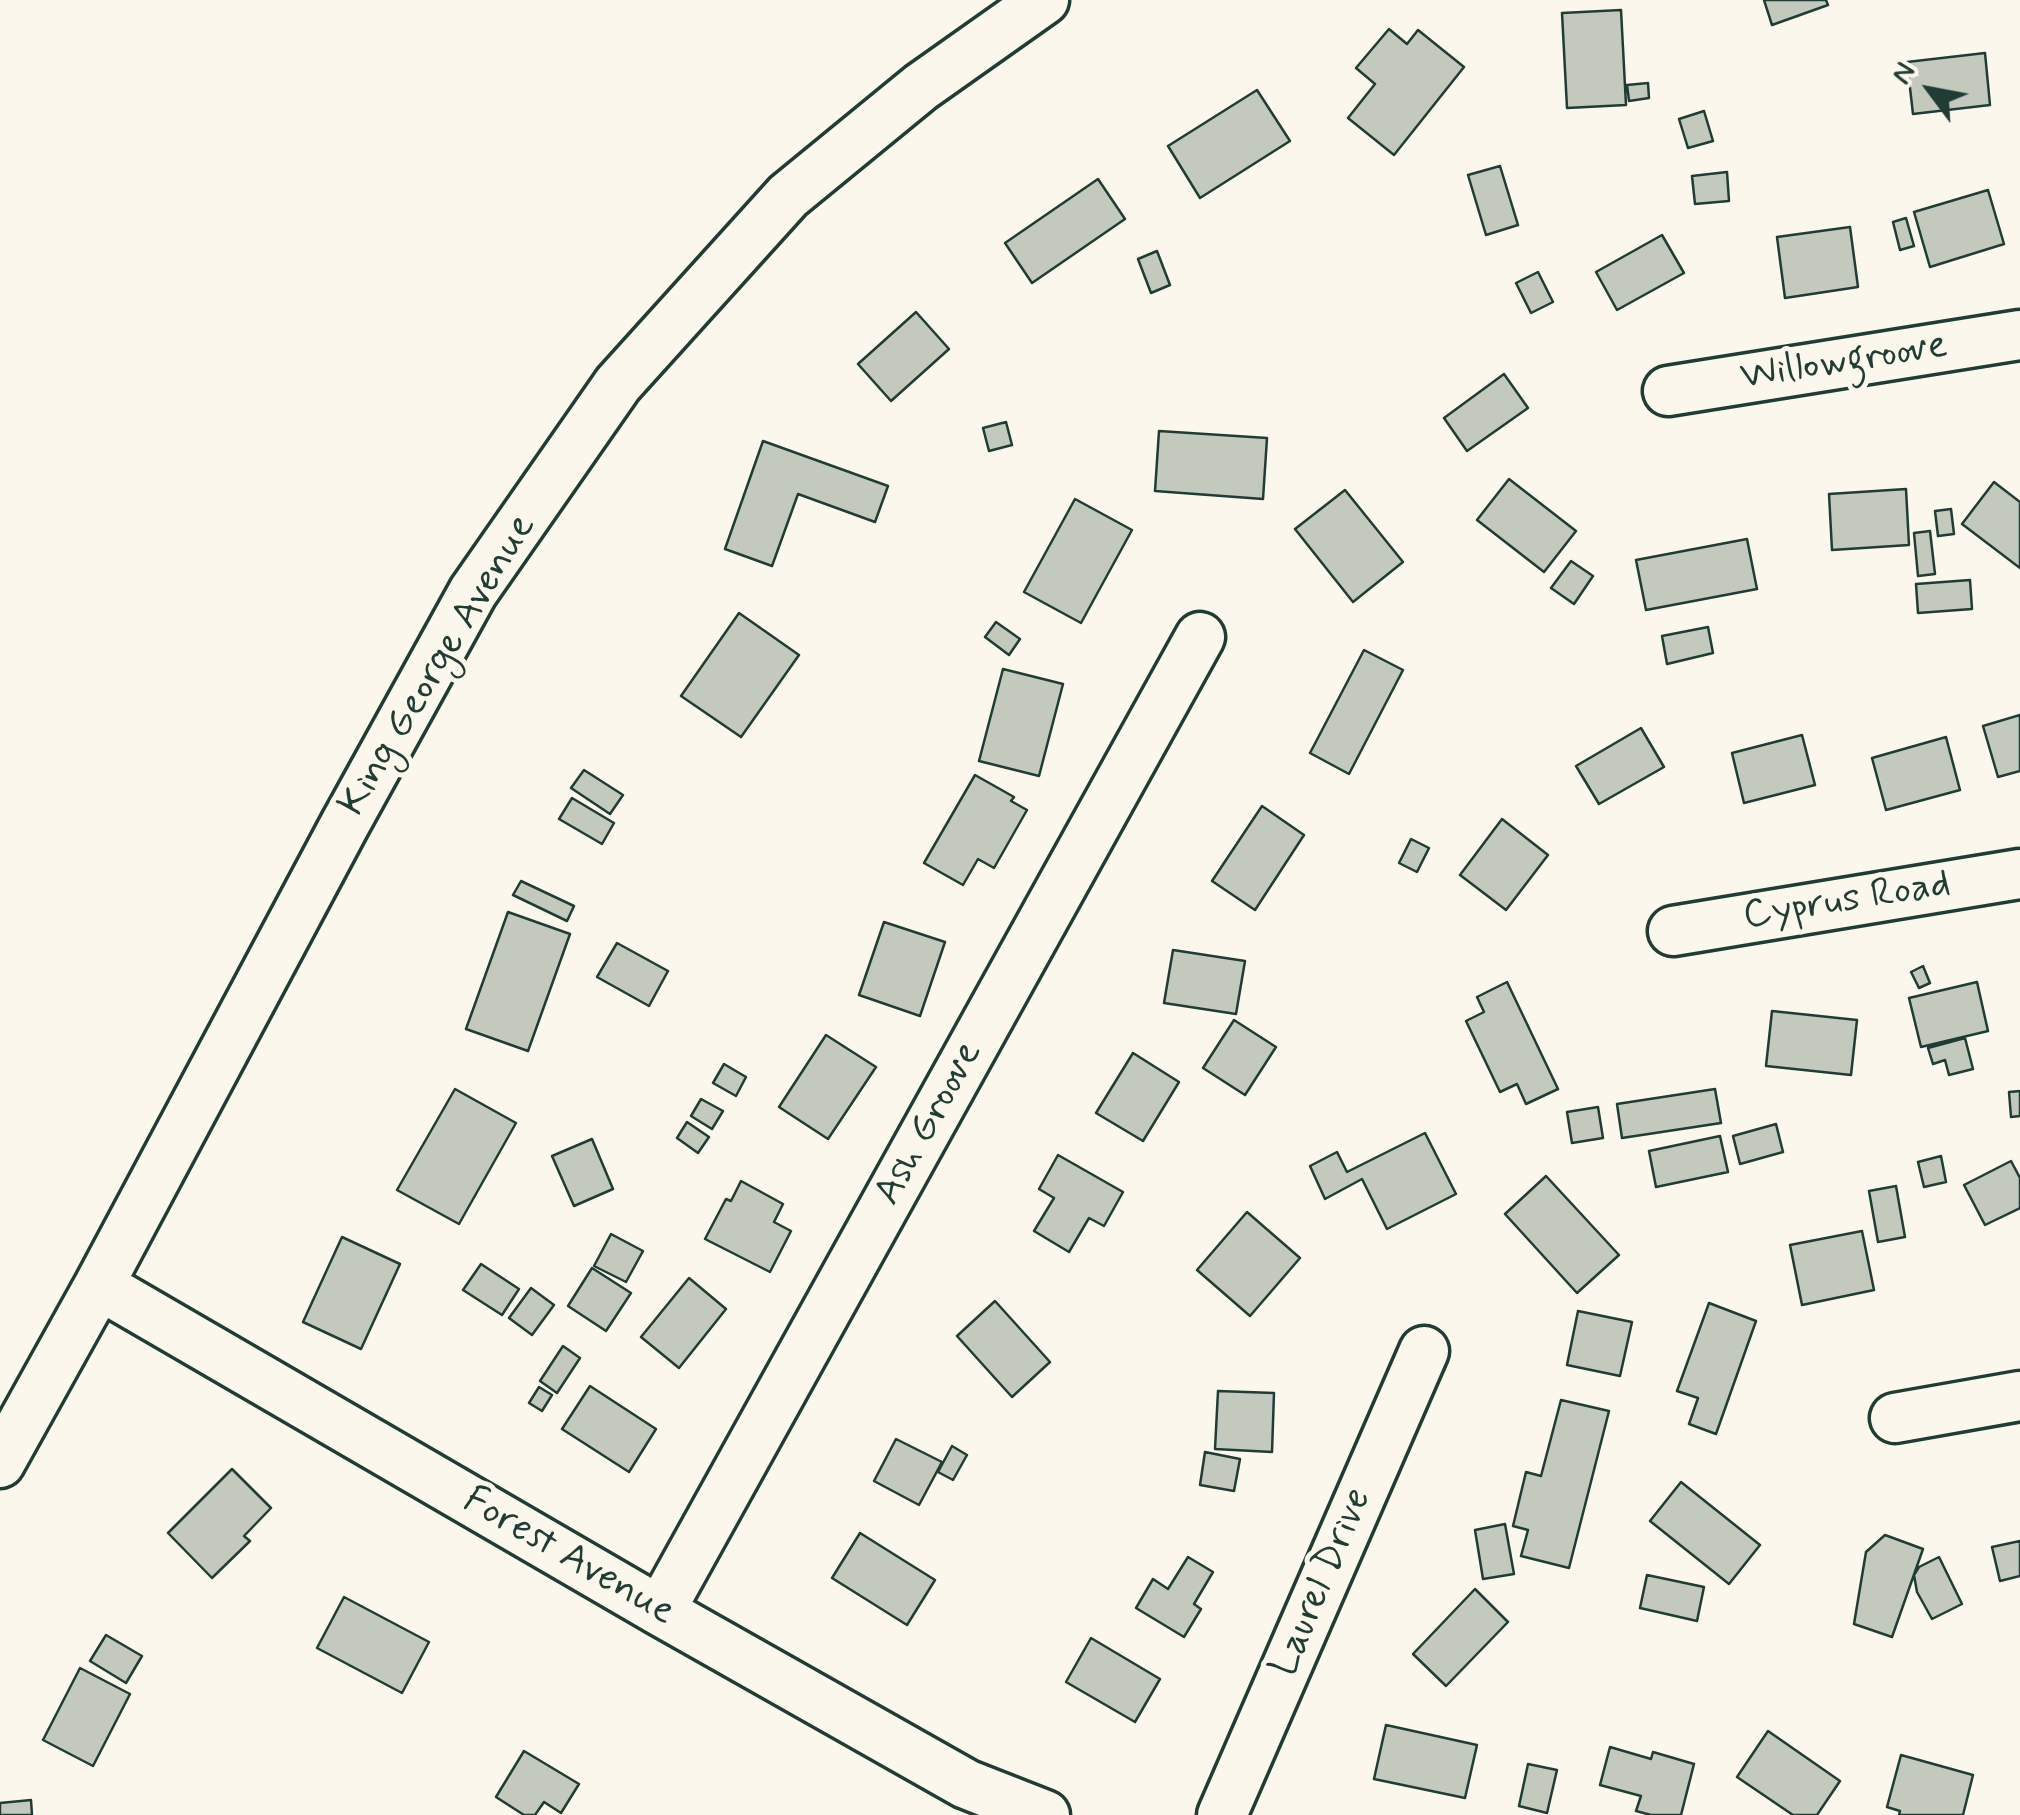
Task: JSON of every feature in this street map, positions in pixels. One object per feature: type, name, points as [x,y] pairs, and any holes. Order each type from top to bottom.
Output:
[{"type":"street","name":"King George Avenue","points":[[0,1463],[473,592],[618,384],[788,196],[920,87],[1044,0]]},
{"type":"street","name":"Willowgroove","points":[[1668,391],[2020,335]]},
{"type":"street","name":"Ash Groove","points":[[660,1611],[1200,636]]},
{"type":"street","name":"Cyprus Road","points":[[1673,931],[2020,874]]},
{"type":"street","name":"Forest Avenue","points":[[99,1285],[966,1784],[1045,1815]]},
{"type":"street","name":"Laurel Drive","points":[[1222,1815],[1424,1351]]},
{"type":"street","points":[[1895,1418],[2020,1396]]},
{"type":"building","points":[[1764,0],[1826,0],[1828,5],[1772,25]]},
{"type":"building","points":[[1621,10],[1626,105],[1567,108],[1562,13]]},
{"type":"building","points":[[1389,29],[1407,44],[1418,30],[1464,67],[1394,155],[1348,118],[1375,84],[1356,68]]},
{"type":"building","points":[[1985,53],[1990,105],[1913,114],[1907,62]]},
{"type":"building","points":[[1648,83],[1649,98],[1629,101],[1627,85]]},
{"type":"building","points":[[1257,90],[1290,141],[1200,198],[1168,146]]},
{"type":"building","points":[[1704,111],[1713,141],[1688,148],[1679,119]]},
{"type":"building","points":[[1500,166],[1518,225],[1486,235],[1468,175]]},
{"type":"building","points":[[1727,172],[1729,201],[1695,204],[1692,176]]},
{"type":"building","points":[[1098,179],[1125,219],[1032,283],[1005,243]]},
{"type":"building","points":[[1988,190],[2004,244],[1930,267],[1914,212]]},
{"type":"building","points":[[1906,218],[1914,246],[1900,250],[1893,222]]},
{"type":"building","points":[[1850,227],[1858,287],[1785,298],[1777,237]]},
{"type":"building","points":[[1662,235],[1684,273],[1617,310],[1596,272]]},
{"type":"building","points":[[1157,251],[1170,285],[1151,293],[1138,259]]},
{"type":"building","points":[[1538,272],[1553,302],[1531,313],[1516,283]]},
{"type":"building","points":[[916,312],[949,349],[891,401],[858,364]]},
{"type":"building","points":[[1504,374],[1528,408],[1467,451],[1444,418]]},
{"type":"building","points":[[1006,422],[1012,445],[989,451],[983,428]]},
{"type":"building","points":[[1159,431],[1267,438],[1263,499],[1155,491]]},
{"type":"building","points":[[763,441],[888,486],[875,522],[798,494],[772,566],[725,549]]},
{"type":"building","points":[[1509,479],[1576,531],[1544,572],[1477,520]]},
{"type":"building","points":[[1994,482],[2020,502],[2020,568],[1962,524]]},
{"type":"building","points":[[1906,489],[1909,545],[1832,550],[1829,494]]},
{"type":"building","points":[[1345,490],[1403,562],[1353,602],[1295,529]]},
{"type":"building","points":[[1075,499],[1132,530],[1081,623],[1024,592]]},
{"type":"building","points":[[1951,509],[1954,534],[1938,536],[1935,511]]},
{"type":"building","points":[[1930,531],[1935,574],[1918,576],[1914,533]]},
{"type":"building","points":[[1747,539],[1757,589],[1646,610],[1636,560]]},
{"type":"building","points":[[1571,561],[1593,576],[1574,604],[1551,588]]},
{"type":"building","points":[[1970,580],[1972,609],[1918,613],[1916,584]]},
{"type":"building","points":[[739,613],[799,655],[741,737],[681,696]]},
{"type":"building","points":[[996,622],[1020,639],[1009,655],[985,637]]},
{"type":"building","points":[[1708,627],[1713,653],[1667,664],[1662,636]]},
{"type":"building","points":[[1364,650],[1403,670],[1349,774],[1310,753]]},
{"type":"building","points":[[1003,669],[1063,684],[1039,776],[979,761]]},
{"type":"building","points":[[2020,715],[2020,771],[1998,777],[1983,726]]},
{"type":"building","points":[[1641,728],[1664,767],[1599,804],[1576,766]]},
{"type":"building","points":[[1802,735],[1815,785],[1744,803],[1732,753]]},
{"type":"building","points":[[1946,737],[1960,790],[1886,810],[1872,758]]},
{"type":"building","points":[[584,770],[623,795],[610,814],[571,788]]},
{"type":"building","points":[[975,775],[1014,797],[1011,801],[1027,810],[994,868],[978,859],[963,885],[924,863]]},
{"type":"building","points":[[572,798],[614,823],[602,844],[559,819]]},
{"type":"building","points":[[1262,806],[1304,835],[1255,910],[1212,881]]},
{"type":"building","points":[[1502,819],[1548,855],[1506,910],[1460,875]]},
{"type":"building","points":[[1411,839],[1429,848],[1417,872],[1399,863]]},
{"type":"building","points":[[521,881],[574,906],[567,921],[513,895]]},
{"type":"building","points":[[508,912],[570,934],[528,1051],[466,1029]]},
{"type":"building","points":[[884,922],[945,942],[920,1016],[859,995]]},
{"type":"building","points":[[617,943],[668,971],[649,1006],[597,977]]},
{"type":"building","points":[[1173,950],[1245,961],[1236,1014],[1164,1003]]},
{"type":"building","points":[[1923,966],[1930,983],[1919,988],[1911,972]]},
{"type":"building","points":[[1507,982],[1558,1089],[1526,1104],[1517,1084],[1500,1092],[1466,1021],[1484,1012],[1477,997]]},
{"type":"building","points":[[1977,982],[1988,1031],[1921,1047],[1909,998]]},
{"type":"building","points":[[1772,1011],[1857,1020],[1851,1075],[1766,1066]]},
{"type":"building","points":[[1234,1020],[1276,1047],[1245,1095],[1203,1068]]},
{"type":"building","points":[[826,1035],[876,1067],[828,1139],[779,1107]]},
{"type":"building","points":[[1965,1038],[1973,1069],[1949,1075],[1945,1060],[1933,1064],[1928,1048]]},
{"type":"building","points":[[1133,1053],[1179,1082],[1143,1141],[1096,1113]]},
{"type":"building","points":[[724,1064],[746,1077],[736,1096],[713,1083]]},
{"type":"building","points":[[455,1089],[516,1123],[459,1224],[397,1190]]},
{"type":"building","points":[[1715,1089],[1721,1123],[1622,1138],[1617,1104]]},
{"type":"building","points":[[2020,1091],[2020,1116],[2011,1117],[2009,1092]]},
{"type":"building","points":[[701,1099],[723,1111],[712,1129],[691,1116]]},
{"type":"building","points":[[1598,1107],[1603,1138],[1572,1143],[1567,1112]]},
{"type":"building","points":[[687,1122],[709,1137],[698,1153],[677,1138]]},
{"type":"building","points":[[1776,1124],[1783,1152],[1740,1164],[1733,1136]]},
{"type":"building","points":[[1425,1133],[1456,1194],[1387,1229],[1362,1179],[1325,1199],[1310,1166],[1337,1152],[1347,1172]]},
{"type":"building","points":[[1720,1136],[1728,1172],[1656,1187],[1649,1151]]},
{"type":"building","points":[[592,1139],[613,1189],[574,1206],[552,1156]]},
{"type":"building","points":[[1058,1155],[1123,1192],[1104,1226],[1089,1218],[1069,1252],[1034,1231],[1054,1198],[1039,1189]]},
{"type":"building","points":[[1941,1156],[1946,1182],[1924,1187],[1918,1162]]},
{"type":"building","points":[[2011,1161],[2020,1178],[2020,1208],[1985,1225],[1964,1185]]},
{"type":"building","points":[[1546,1176],[1619,1255],[1577,1293],[1505,1214]]},
{"type":"building","points":[[741,1181],[783,1204],[774,1222],[791,1231],[770,1272],[705,1239],[726,1199],[731,1201]]},
{"type":"building","points":[[1896,1186],[1905,1237],[1878,1242],[1869,1191]]},
{"type":"building","points":[[1247,1212],[1300,1258],[1250,1316],[1197,1270]]},
{"type":"building","points":[[1862,1231],[1874,1290],[1802,1305],[1790,1245]]},
{"type":"building","points":[[611,1234],[643,1251],[626,1282],[594,1266]]},
{"type":"building","points":[[342,1237],[400,1264],[361,1349],[303,1322]]},
{"type":"building","points":[[481,1264],[519,1289],[502,1315],[463,1290]]},
{"type":"building","points":[[592,1268],[631,1293],[606,1331],[568,1306]]},
{"type":"building","points":[[689,1278],[726,1309],[679,1368],[641,1337]]},
{"type":"building","points":[[531,1288],[554,1305],[532,1335],[509,1318]]},
{"type":"building","points":[[995,1301],[1050,1362],[1012,1397],[957,1336]]},
{"type":"building","points":[[1709,1303],[1756,1321],[1716,1434],[1689,1424],[1698,1398],[1677,1391]]},
{"type":"building","points":[[1578,1311],[1632,1322],[1620,1376],[1567,1365]]},
{"type":"building","points":[[563,1346],[580,1358],[557,1393],[540,1381]]},
{"type":"building","points":[[590,1386],[656,1429],[629,1472],[562,1429]]},
{"type":"building","points":[[539,1387],[552,1395],[542,1411],[529,1403]]},
{"type":"building","points":[[1218,1391],[1274,1393],[1272,1452],[1215,1449]]},
{"type":"building","points":[[1561,1400],[1609,1411],[1569,1568],[1521,1556],[1528,1530],[1513,1526],[1526,1472],[1541,1476]]},
{"type":"building","points":[[896,1439],[942,1462],[919,1505],[874,1481]]},
{"type":"building","points":[[952,1446],[967,1455],[953,1480],[938,1472]]},
{"type":"building","points":[[1205,1452],[1240,1459],[1234,1491],[1200,1485]]},
{"type":"building","points":[[232,1469],[271,1508],[244,1536],[250,1541],[212,1578],[168,1533]]},
{"type":"building","points":[[1681,1482],[1760,1545],[1729,1584],[1650,1521]]},
{"type":"building","points":[[1505,1524],[1514,1574],[1483,1579],[1475,1530]]},
{"type":"building","points":[[860,1533],[935,1580],[907,1625],[832,1578]]},
{"type":"building","points":[[1885,1535],[1923,1549],[1892,1637],[1854,1624],[1866,1552]]},
{"type":"building","points":[[2020,1541],[2020,1576],[2000,1581],[1992,1547]]},
{"type":"building","points":[[1188,1557],[1213,1572],[1194,1604],[1201,1609],[1184,1637],[1136,1608],[1153,1579],[1168,1589]]},
{"type":"building","points":[[1939,1557],[1962,1604],[1932,1619],[1917,1592],[1914,1575],[1919,1567]]},
{"type":"building","points":[[1647,1575],[1704,1587],[1697,1621],[1640,1608]]},
{"type":"building","points":[[1475,1589],[1508,1622],[1446,1686],[1413,1654]]},
{"type":"building","points":[[344,1597],[429,1642],[402,1693],[317,1648]]},
{"type":"building","points":[[106,1635],[142,1656],[126,1683],[90,1661]]},
{"type":"building","points":[[1091,1638],[1160,1679],[1135,1722],[1066,1682]]},
{"type":"building","points":[[80,1668],[130,1694],[93,1766],[43,1740]]},
{"type":"building","points":[[1386,1725],[1477,1745],[1465,1798],[1374,1779]]},
{"type":"building","points":[[1768,1731],[1840,1781],[1817,1815],[1793,1815],[1737,1777]]},
{"type":"building","points":[[1610,1747],[1651,1759],[1653,1752],[1694,1764],[1681,1815],[1636,1811],[1641,1796],[1600,1785]]},
{"type":"building","points":[[524,1751],[579,1784],[561,1813],[544,1802],[535,1815],[524,1815],[496,1797]]},
{"type":"building","points":[[1901,1755],[1973,1775],[1963,1815],[1899,1815],[1900,1811],[1887,1807]]},
{"type":"building","points":[[1528,1764],[1557,1770],[1547,1813],[1519,1806]]},
{"type":"building","points":[[31,1800],[32,1815],[0,1815],[0,1803]]}]
